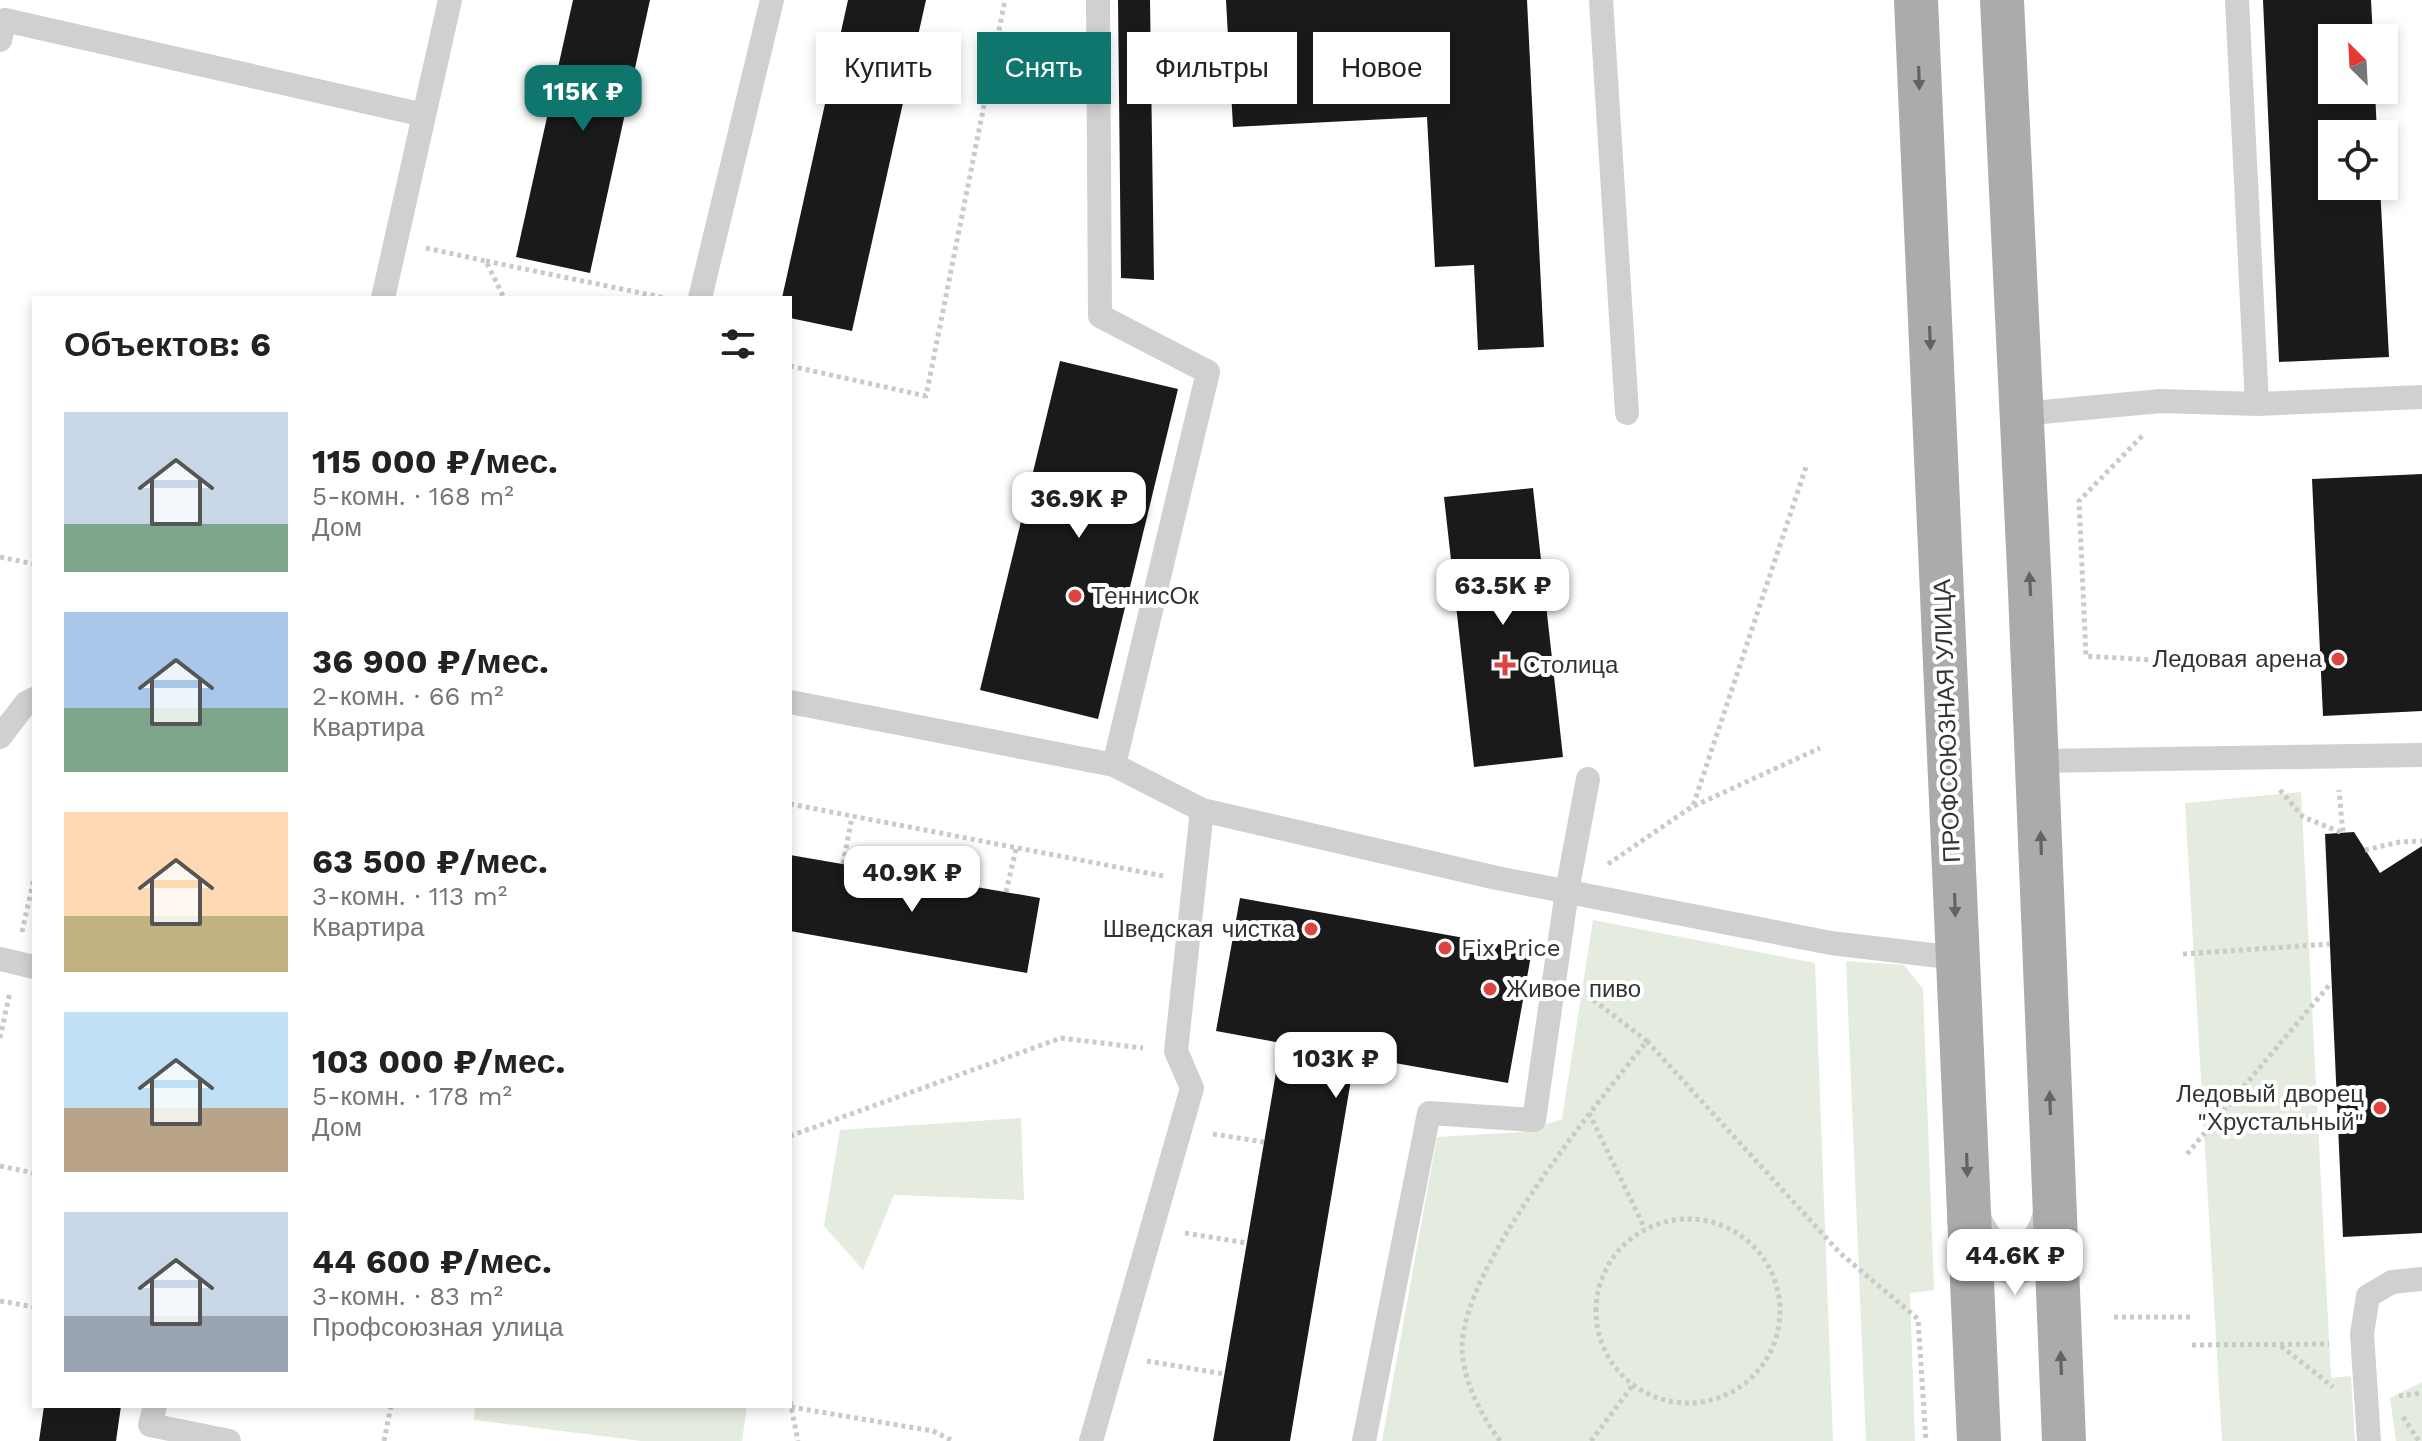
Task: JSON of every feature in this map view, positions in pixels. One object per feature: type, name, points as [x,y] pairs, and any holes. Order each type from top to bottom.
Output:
[{"type":"main road","name":"ПРОФСОЮЗНАЯ УЛИЦА","points":[[1916,0],[1979,1441]]},
{"type":"main road","points":[[2002,0],[2038,761],[2064,1441]]},
{"type":"street","points":[[1969,1220],[1979,1242],[1991,1255],[2005,1263],[2020,1263],[2038,1251],[2048,1238],[2054,1218]]},
{"type":"lane","points":[[383,296],[450,0]]},
{"type":"lane","points":[[700,296],[772,0]]},
{"type":"lane","points":[[1098,0],[1100,316],[1208,372],[1114,765]]},
{"type":"lane","points":[[1601,0],[1627,413]]},
{"type":"lane","points":[[2237,0],[2257,404]]},
{"type":"lane","points":[[0,40],[5,20],[424,115]]},
{"type":"lane","points":[[2022,414],[2161,401],[2257,404],[2422,397]]},
{"type":"lane","points":[[0,737],[26,703],[32,700]]},
{"type":"lane","points":[[792,702],[1114,765],[1202,810],[1567,891],[1831,943],[1957,958]]},
{"type":"lane","points":[[2038,761],[2422,755]]},
{"type":"lane","points":[[1364,1441],[1429,1113],[1534,1120],[1567,891],[1588,779]]},
{"type":"lane","points":[[1091,1441],[1178,1128],[1192,1088],[1176,1051],[1202,810]]},
{"type":"lane","points":[[0,959],[32,967]]},
{"type":"lane","points":[[2369,1441],[2362,1334],[2368,1296],[2392,1282],[2422,1279]]},
{"type":"lane","points":[[154,1408],[150,1425],[229,1441]]},
{"type":"path","points":[[792,366],[926,396],[1005,0]]},
{"type":"path","points":[[396,242],[655,296]]},
{"type":"path","points":[[486,261],[503,296]]},
{"type":"path","points":[[2149,429],[2079,501],[2086,656],[2167,661]]},
{"type":"path","points":[[1693,806],[1807,464]]},
{"type":"path","points":[[0,557],[32,564]]},
{"type":"path","points":[[1567,891],[1693,806],[1820,748]]},
{"type":"path","points":[[2279,789],[2303,817],[2343,833],[2338,784]]},
{"type":"path","points":[[792,804],[1196,882]]},
{"type":"path","points":[[843,864],[852,817]]},
{"type":"path","points":[[2365,850],[2400,842],[2422,841]]},
{"type":"path","points":[[1006,892],[1016,849]]},
{"type":"path","points":[[2183,954],[2330,944]]},
{"type":"path","points":[[1557,973],[1647,1041],[1840,1253],[1918,1319],[1926,1441]]},
{"type":"path","points":[[2187,1154],[2331,983]]},
{"type":"path","points":[[792,1135],[1061,1038],[1176,1051]]},
{"type":"path","points":[[1500,1441],[1466,1379],[1462,1345],[1470,1308],[1501,1242],[1589,1113],[1647,1041]]},
{"type":"path","points":[[1589,1113],[1645,1229]]},
{"type":"path","points":[[1178,1128],[1264,1142]]},
{"type":"path","points":[[0,1166],[32,1173]]},
{"type":"path","points":[[1680,1219],[1718,1224],[1734,1231],[1762,1256],[1778,1290],[1780,1308],[1773,1345],[1759,1369],[1738,1388],[1704,1402],[1685,1403],[1649,1394],[1633,1385],[1608,1357],[1596,1322],[1596,1304],[1606,1268],[1616,1253],[1645,1229],[1680,1219]]},
{"type":"path","points":[[1151,1228],[1247,1243]]},
{"type":"path","points":[[0,1301],[32,1307]]},
{"type":"path","points":[[2114,1317],[2191,1317]]},
{"type":"path","points":[[2192,1345],[2330,1344]]},
{"type":"path","points":[[1115,1356],[1224,1374]]},
{"type":"path","points":[[1591,1441],[1633,1385]]},
{"type":"path","points":[[2390,1398],[2422,1393]]},
{"type":"path","points":[[792,1404],[933,1431],[953,1441]]},
{"type":"path","points":[[384,1441],[391,1408]]},
{"type":"path","points":[[791,1408],[798,1441]]},
{"type":"shaded area","points":[[2301,792],[2331,1378],[2351,1376],[2355,1441],[2222,1441],[2185,803]]},
{"type":"shaded area","points":[[1593,920],[1815,963],[1833,1441],[1382,1441],[1437,1137],[1523,1132],[1562,1119]]},
{"type":"shaded area","points":[[1846,961],[1904,965],[1923,989],[1934,1290],[1910,1293],[1915,1441],[1866,1441]]},
{"type":"shaded area","points":[[1021,1118],[1024,1200],[894,1195],[863,1270],[824,1226],[840,1130]]},
{"type":"shaded area","points":[[2422,1382],[2422,1441],[2396,1441],[2390,1398]]},
{"type":"shaded area","points":[[475,1408],[747,1408],[742,1441],[641,1441],[474,1420]]},
{"type":"building","points":[[573,0],[650,0],[590,273],[516,257]]},
{"type":"building","points":[[848,0],[926,0],[919,32],[841,32]]},
{"type":"building","points":[[1118,0],[1150,0],[1150,32],[1127,32],[1127,104],[1151,104],[1154,280],[1121,278]]},
{"type":"building","points":[[1226,0],[1527,0],[1544,347],[1478,350],[1474,265],[1435,267],[1427,117],[1233,127],[1232,104],[1297,104],[1297,32],[1228,32]]},
{"type":"building","points":[[2263,0],[2371,0],[2372,24],[2318,24],[2318,104],[2376,104],[2376,120],[2318,120],[2318,200],[2381,200],[2389,357],[2279,362]]},
{"type":"building","points":[[825,104],[903,104],[852,331],[792,318],[792,296],[782,296]]},
{"type":"building","points":[[1060,361],[1178,389],[1098,719],[980,690]]},
{"type":"building","points":[[2422,474],[2422,711],[2323,716],[2312,479]]},
{"type":"building","points":[[1533,488],[1563,757],[1474,767],[1444,497]]},
{"type":"building","name":"Ледовый дворец \"Хрустальный\"","points":[[2354,832],[2380,873],[2422,846],[2422,1233],[2343,1237],[2325,834]]},
{"type":"building","points":[[792,855],[1040,898],[1027,973],[792,931]]},
{"type":"building","points":[[1240,898],[1532,950],[1508,1083],[1355,1056],[1290,1441],[1213,1441],[1281,1043],[1216,1031]]},
{"type":"building","points":[[44,1408],[121,1408],[116,1441],[39,1441]]},
{"type":"place","name":"ТеннисОк","points":[[1075,596]]},
{"type":"place","name":"Ледовая арена","points":[[2338,659]]},
{"type":"place","name":"Столица","points":[[1505,665]]},
{"type":"place","name":"Шведская чистка","points":[[1311,929]]},
{"type":"place","name":"Fix Price","points":[[1445,948]]},
{"type":"place","name":"Живое пиво","points":[[1490,989]]},
{"type":"place","name":"Ледовый дворец \"Хрустальный\"","points":[[2380,1108]]}]
